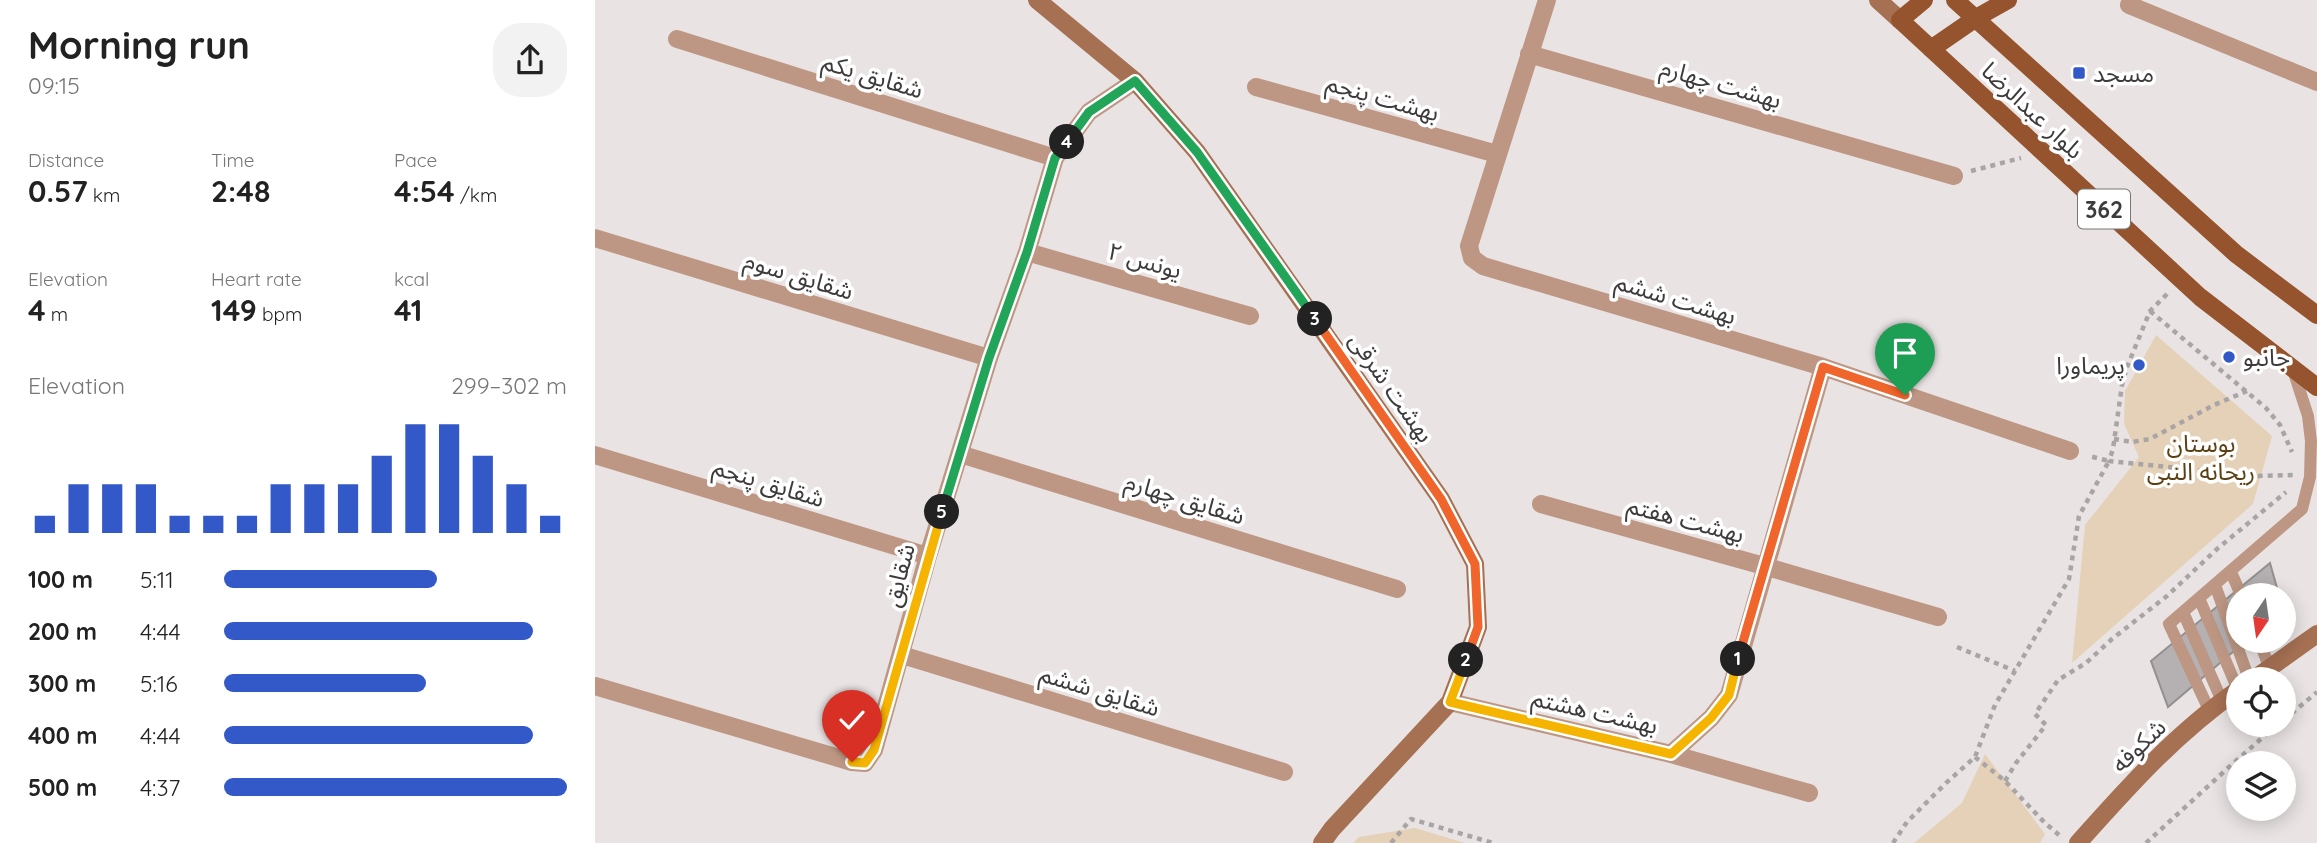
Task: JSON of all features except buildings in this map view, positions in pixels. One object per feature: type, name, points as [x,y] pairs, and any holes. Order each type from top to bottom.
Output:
[{"type":"main road","name":"بهشت شرقی","points":[[1037,0],[1135,81],[1197,152],[1441,499],[1475,564],[1478,627],[1450,702],[1322,843]]},
{"type":"main road","name":"بلوار عبدالرضا","points":[[1878,0],[2200,298],[2317,387]]},
{"type":"main road","points":[[1900,20],[1924,0]]},
{"type":"main road","name":"بلوار عبدالرضا","points":[[1955,0],[2237,254],[2317,315]]},
{"type":"main road","points":[[1931,49],[2008,0]]},
{"type":"main road","points":[[2273,667],[2317,634]]},
{"type":"main road","name":"شکوفه","points":[[2070,840],[2144,770],[2226,699]]},
{"type":"street","points":[[1529,54],[1547,0]]},
{"type":"street","points":[[2129,5],[2317,82]]},
{"type":"street","name":"شقایق یکم","points":[[677,40],[1055,158]]},
{"type":"street","name":"بهشت ششم","points":[[1529,54],[1469,246],[1472,258],[1483,266],[1823,367],[2070,451]]},
{"type":"street","name":"بهشت چهارم","points":[[1529,54],[1954,176]]},
{"type":"street","name":"شقایق","points":[[595,686],[852,762],[865,763],[874,750],[928,556],[1055,158],[1089,112],[1135,81]]},
{"type":"street","name":"بهشت پنجم","points":[[1256,87],[1497,154]]},
{"type":"street","name":"شقایق سوم","points":[[595,238],[989,358]]},
{"type":"street","name":"یونس ۲","points":[[1027,252],[1250,316]]},
{"type":"street","points":[[1671,754],[1711,718],[1729,695],[1823,367]]},
{"type":"street","name":"شقایق چهارم","points":[[960,454],[1397,589]]},
{"type":"street","name":"شقایق پنجم","points":[[595,455],[928,556]]},
{"type":"street","name":"بهشت هفتم","points":[[1541,504],[1938,617]]},
{"type":"street","name":"شقایق ششم","points":[[902,654],[1284,772]]},
{"type":"street","name":"بهشت هشتم","points":[[1450,702],[1671,754],[1809,793]]},
{"type":"lane","points":[[2216,706],[2169,624],[2302,509],[2310,477],[2311,441],[2308,416],[2293,369]]},
{"type":"lane","points":[[2231,572],[2236,583]]},
{"type":"lane","points":[[2215,585],[2247,667]]},
{"type":"lane","points":[[2199,598],[2228,667]]},
{"type":"path","points":[[1954,176],[2043,153]]},
{"type":"path","points":[[1893,843],[1907,822],[1975,757],[1995,705],[2069,579],[2079,516],[2109,461],[2122,384],[2150,311],[2266,408],[2280,425],[2293,455]]},
{"type":"path","points":[[2114,439],[2132,442],[2150,439],[2247,391]]},
{"type":"path","points":[[2109,461],[2255,476],[2297,474]]},
{"type":"path","points":[[2005,781],[2046,725],[2035,714],[2057,680],[2086,663],[2286,493],[2297,474],[2295,465]]},
{"type":"path","points":[[1957,647],[2015,671]]},
{"type":"path","points":[[2296,710],[2317,692]]},
{"type":"path","points":[[2146,843],[2263,737]]},
{"type":"path","points":[[1975,757],[2005,781],[2044,822],[2070,840]]},
{"type":"path","points":[[1391,843],[1411,819],[1493,843]]},
{"type":"path","points":[[1459,833],[1464,843]]},
{"type":"green space","name":"بوستان ریحانه النبی","points":[[2156,335],[2272,436],[2253,504],[2072,663],[2085,525],[2139,457],[2124,424],[2125,391]]},
{"type":"green space","points":[[1985,754],[2045,834],[2040,843],[1914,843],[1962,803]]},
{"type":"green space","points":[[1415,828],[1465,843],[1353,843],[1359,837]]},
{"type":"place","name":"مسجد","points":[[2079,73]]},
{"type":"place","name":"جانبو","points":[[2229,357]]},
{"type":"place","name":"پریماورا","points":[[2139,365]]},
{"type":"route","points":[[852,762],[865,763],[874,750],[928,556],[1055,158],[1089,112],[1135,81],[1197,152],[1441,499],[1475,564],[1478,627],[1450,702],[1671,754],[1711,718],[1729,695],[1823,367],[1905,395]]}]
